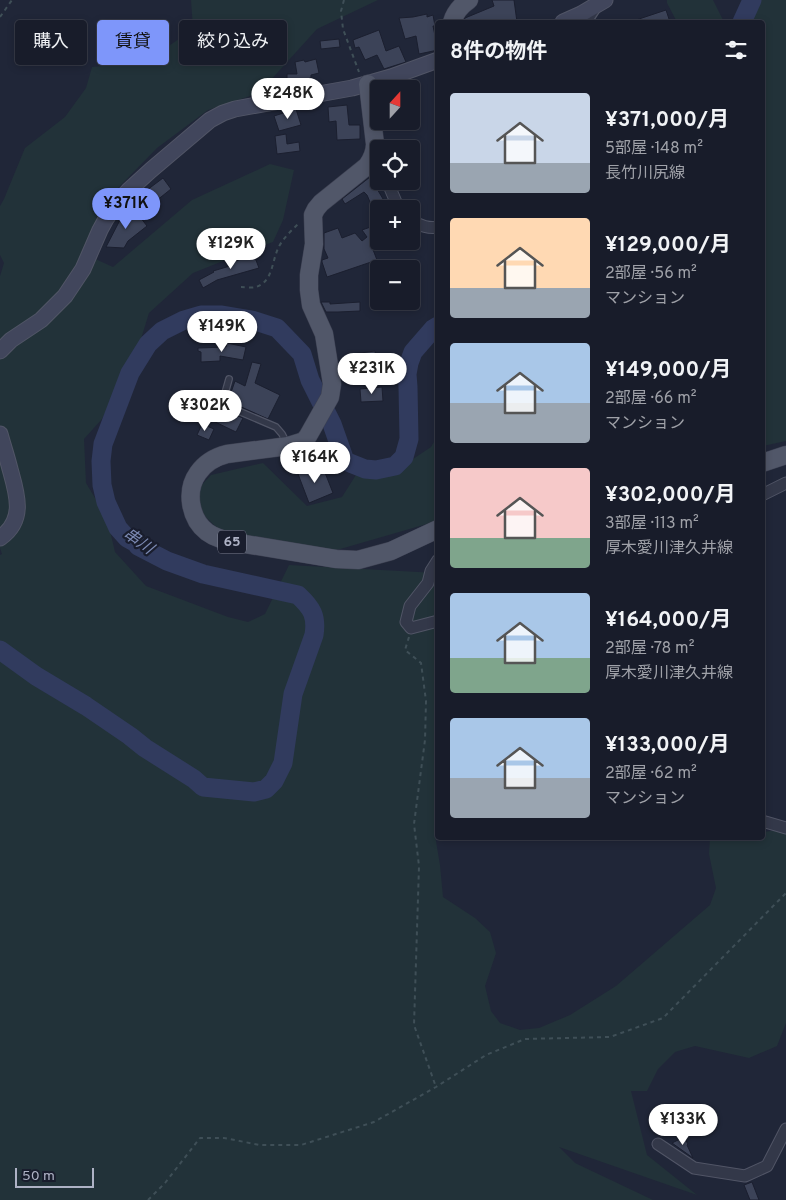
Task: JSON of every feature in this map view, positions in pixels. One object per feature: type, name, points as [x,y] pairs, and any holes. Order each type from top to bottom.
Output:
[{"type":"main road","points":[[453,20],[457,10],[469,0]]},
{"type":"main road","points":[[567,20],[600,3]]},
{"type":"main road","points":[[0,351],[11,340],[41,320],[61,300],[83,269],[102,226],[125,195],[151,170],[210,120],[222,113],[235,109],[335,92],[368,84],[435,61]]},
{"type":"main road","points":[[368,84],[374,140]]},
{"type":"main road","points":[[313,214],[321,203],[370,172]]},
{"type":"main road","name":"65","points":[[313,214],[314,244],[308,290],[311,305],[324,334],[332,384],[330,397],[304,441],[288,446],[249,450],[218,456],[205,464],[199,470],[194,480],[191,506],[196,518],[206,531],[218,538],[336,560],[358,560],[391,551],[435,530]]},
{"type":"main road","points":[[0,434],[16,489],[18,504],[10,530],[0,538]]},
{"type":"main road","points":[[765,462],[786,455]]},
{"type":"street","points":[[420,225],[431,228],[435,227]]},
{"type":"street","points":[[765,494],[786,483]]},
{"type":"street","points":[[435,565],[428,583],[410,606],[406,622],[411,628],[435,622]]},
{"type":"street","points":[[765,822],[786,828]]},
{"type":"street","points":[[658,1144],[694,1168],[745,1176],[766,1166],[786,1129]]},
{"type":"lane","points":[[587,20],[595,14],[600,3]]},
{"type":"lane","points":[[229,379],[222,404],[276,428],[282,434],[288,446]]},
{"type":"path","points":[[0,17],[12,0]]},
{"type":"path","points":[[344,0],[341,11],[343,29],[361,78],[368,84]]},
{"type":"path","points":[[241,287],[257,287],[265,281],[270,274],[277,250],[282,241],[302,219],[313,214]]},
{"type":"path","points":[[411,628],[405,650],[421,663],[426,701],[425,740],[414,824],[419,866],[414,1025],[436,1086]]},
{"type":"path","points":[[148,1200],[165,1183],[200,1138],[224,1138],[260,1145],[301,1145],[374,1122],[486,1055],[524,1039],[610,1037],[663,1018],[786,893]]},
{"type":"shaded area","points":[[191,0],[378,0],[317,29],[287,62],[287,20],[192,20]]},
{"type":"shaded area","points":[[667,0],[713,0],[723,20],[676,20]]},
{"type":"shaded area","points":[[750,0],[786,0],[786,441],[765,446],[765,20],[740,20]]},
{"type":"shaded area","points":[[179,39],[179,65],[284,65],[259,93],[208,110],[157,148],[118,188],[82,253],[113,267],[192,200],[270,164],[294,170],[283,220],[273,242],[193,273],[149,313],[136,355],[102,419],[84,439],[86,483],[107,518],[115,552],[146,586],[228,617],[248,622],[265,614],[289,565],[435,573],[434,829],[443,897],[475,918],[490,932],[496,953],[485,986],[491,1011],[500,1023],[520,1030],[539,1028],[570,1015],[616,986],[710,905],[716,888],[709,854],[710,840],[765,840],[765,832],[786,829],[786,1023],[777,1046],[749,1058],[695,1046],[675,1052],[658,1069],[647,1091],[631,1091],[647,1155],[697,1195],[559,1147],[575,1163],[653,1200],[0,1200],[0,555],[2,554],[0,548],[0,276],[4,263],[0,255],[0,206],[25,148],[65,117],[86,88],[92,67],[169,65],[169,46]]},
{"type":"shaded area","points":[[435,440],[435,522],[330,552],[220,531],[203,514],[197,490],[211,475],[263,463],[307,506],[342,497],[361,467],[407,463],[431,447]]},
{"type":"building","points":[[492,0],[514,0],[517,20],[464,20],[465,18],[494,6]]},
{"type":"building","points":[[666,10],[669,20],[636,20]]},
{"type":"building","points":[[427,14],[427,17],[433,15],[435,51],[419,54],[416,36],[405,39],[399,18]]},
{"type":"building","points":[[379,30],[386,51],[399,46],[406,62],[384,69],[377,55],[365,60],[359,47],[355,48],[353,40]]},
{"type":"building","points":[[339,39],[340,47],[321,49],[320,41]]},
{"type":"building","points":[[316,59],[319,73],[311,75],[311,78],[295,81],[295,89],[283,90],[283,79],[287,79],[287,74],[297,74],[295,62]]},
{"type":"building","points":[[347,105],[349,125],[360,125],[360,139],[337,140],[336,121],[329,122],[328,107]]},
{"type":"building","points":[[296,109],[301,125],[279,131],[274,116]]},
{"type":"building","points":[[286,134],[287,144],[299,142],[300,151],[277,154],[275,136]]},
{"type":"building","points":[[370,177],[370,190],[378,190],[384,200],[370,200],[370,202],[364,192],[345,204],[342,199]]},
{"type":"building","points":[[163,178],[171,189],[156,201],[147,190]]},
{"type":"building","points":[[123,211],[130,219],[137,213],[147,226],[128,241],[124,248],[106,247],[120,220],[118,218]]},
{"type":"building","points":[[370,227],[370,250],[373,250],[377,260],[370,260],[370,262],[327,277],[322,262],[322,260],[328,258],[324,249],[324,233],[338,228],[342,238],[355,233],[362,241],[367,237],[362,230]]},
{"type":"building","points":[[254,255],[259,268],[217,280],[203,288],[199,280],[213,271],[230,266],[229,263]]},
{"type":"building","points":[[321,302],[330,302],[330,304],[360,302],[360,311],[326,312]]},
{"type":"building","points":[[227,343],[246,347],[243,360],[220,356],[220,361],[201,362],[201,352],[198,351],[198,348],[226,347]]},
{"type":"building","points":[[375,351],[377,367],[344,371],[345,378],[342,378],[340,364],[343,364],[342,359],[354,358],[353,354]]},
{"type":"building","points":[[252,362],[261,364],[255,383],[280,395],[268,419],[228,401],[235,381],[245,386]]},
{"type":"building","points":[[382,387],[383,401],[361,402],[360,389]]},
{"type":"building","points":[[217,408],[243,418],[236,432],[211,420]]},
{"type":"building","points":[[202,424],[214,429],[209,440],[197,435]]},
{"type":"building","points":[[322,465],[333,493],[309,503],[298,474]]},
{"type":"building","points":[[684,1137],[688,1144],[693,1158],[672,1143]]},
{"type":"building","points":[[752,1182],[759,1200],[750,1200],[744,1185]]},
{"type":"waterway","name":"串川","points":[[743,20],[752,0]]},
{"type":"waterway","name":"串川","points":[[0,650],[36,676],[86,706],[203,787],[254,792],[266,789],[274,781],[283,763],[293,694],[314,635],[314,617],[307,604],[298,595],[203,574],[167,561],[127,538],[118,528],[106,502],[102,485],[101,461],[103,444],[130,373],[148,344],[162,331],[184,320],[201,315],[222,315],[252,320],[277,328],[302,354],[310,380],[332,424],[345,461],[365,469],[376,470],[395,466],[404,457],[409,439],[407,374],[409,363],[413,352],[435,328]]}]
